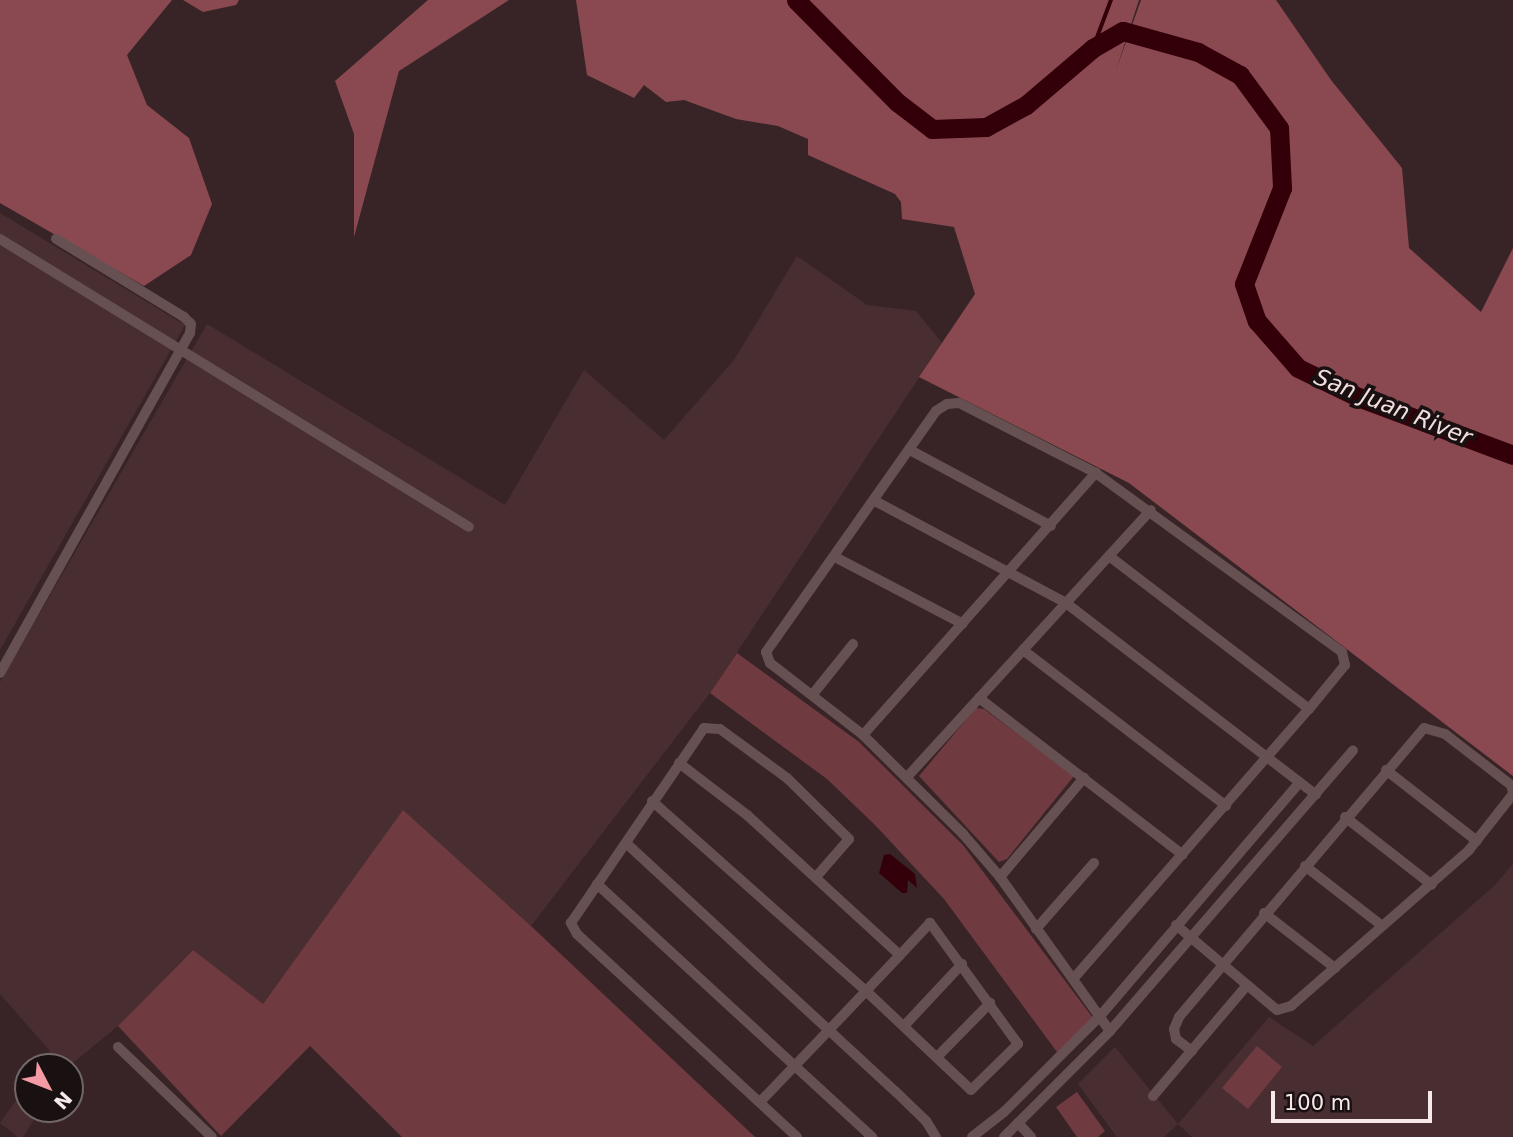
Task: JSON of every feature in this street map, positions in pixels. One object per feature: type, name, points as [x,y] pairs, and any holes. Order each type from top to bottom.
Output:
[{"type":"street","points":[[0,239],[181,347],[469,527]]},
{"type":"street","points":[[0,673],[181,347],[191,324],[184,317],[56,239]]},
{"type":"street","points":[[1074,978],[1226,806],[1345,665],[1342,652],[1151,510],[1096,473],[959,403],[936,411],[766,652],[770,663],[863,735],[908,776],[1000,877],[1110,1031]]},
{"type":"street","points":[[911,450],[1051,526]]},
{"type":"street","points":[[863,735],[1096,473]]},
{"type":"street","points":[[875,501],[1066,603],[1269,756],[1315,795]]},
{"type":"street","points":[[908,776],[1151,510]]},
{"type":"street","points":[[1109,556],[1309,709]]},
{"type":"street","points":[[835,557],[963,624]]},
{"type":"street","points":[[813,695],[853,644]]},
{"type":"street","points":[[1023,650],[1226,806]]},
{"type":"street","points":[[979,698],[1183,855]]},
{"type":"street","points":[[797,1137],[577,934],[571,923],[704,728],[720,729],[787,778],[849,839],[816,877]]},
{"type":"street","points":[[1177,925],[1223,964],[1247,985],[1277,1010],[1291,1006],[1381,925],[1432,885],[1477,841],[1513,793],[1511,785],[1431,728],[1424,728],[1264,913],[1223,964],[1174,1029],[1176,1039],[1192,1051]]},
{"type":"street","points":[[1004,1137],[1110,1031],[1353,750]]},
{"type":"street","points":[[679,763],[747,815],[900,954]]},
{"type":"street","points":[[1386,770],[1477,841]]},
{"type":"street","points":[[1000,877],[1084,778]]},
{"type":"street","points":[[972,1137],[1004,1112],[1101,1015],[1300,782]]},
{"type":"street","points":[[652,802],[866,991],[971,1090],[1018,1044],[930,923],[900,954],[866,991],[829,1030],[794,1065],[760,1102]]},
{"type":"street","points":[[1345,817],[1432,885]]},
{"type":"street","points":[[626,843],[926,1121],[936,1137]]},
{"type":"street","points":[[1036,929],[1094,863]]},
{"type":"street","points":[[1305,866],[1381,925]]},
{"type":"street","points":[[597,884],[872,1137]]},
{"type":"street","points":[[1264,913],[1335,968]]},
{"type":"street","points":[[904,1026],[962,964]]},
{"type":"street","points":[[1153,1096],[1247,985]]},
{"type":"street","points":[[937,1057],[990,1003]]},
{"type":"street","points":[[118,1047],[212,1137]]},
{"type":"street","points":[[1018,1123],[1031,1137]]},
{"type":"shaded area","points":[[0,0],[172,0],[127,55],[147,105],[189,138],[212,204],[191,255],[144,286],[0,203]]},
{"type":"shaded area","points":[[183,0],[239,0],[236,5],[203,12]]},
{"type":"shaded area","points":[[428,0],[509,0],[399,71],[354,237],[354,134],[335,81]]},
{"type":"shaded area","points":[[576,0],[1139,0],[1116,70],[1141,0],[1276,0],[1331,80],[1402,168],[1409,248],[1481,312],[1513,248],[1513,776],[1129,483],[919,377],[975,294],[954,227],[902,219],[901,202],[895,194],[808,155],[808,139],[778,126],[736,119],[684,100],[666,102],[644,85],[634,98],[587,75]]},
{"type":"shaded area","points":[[0,213],[185,325],[0,650]]},
{"type":"shaded area","points":[[797,256],[867,305],[916,311],[942,343],[710,693],[531,926],[403,811],[263,1004],[192,950],[118,1026],[84,1054],[49,1053],[50,1051],[0,994],[0,682],[207,324],[505,505],[584,370],[664,440],[734,360]]},
{"type":"shaded area","points":[[737,653],[859,742],[963,845],[1093,1018],[1057,1052],[944,899],[875,825],[827,779],[710,693]]},
{"type":"shaded area","points":[[976,708],[984,709],[1074,776],[1007,859],[999,862],[919,776]]},
{"type":"shaded area","points":[[403,810],[531,926],[755,1137],[402,1137],[310,1046],[221,1136],[118,1026],[193,950],[263,1004]]},
{"type":"shaded area","points":[[890,854],[915,874],[917,888],[908,880],[907,893],[902,893],[879,873],[884,855]]},
{"type":"shaded area","points":[[1513,864],[1513,1137],[1192,1137],[1178,1124],[1269,1017],[1313,1046],[1495,885]]},
{"type":"shaded area","points":[[1257,1046],[1282,1067],[1248,1109],[1222,1088]]},
{"type":"shaded area","points":[[1115,1047],[1178,1124],[1164,1137],[1117,1137],[1078,1084]]},
{"type":"shaded area","points":[[1077,1092],[1105,1131],[1098,1137],[1077,1137],[1056,1107]]},
{"type":"shaded area","points":[[14,1103],[14,1123],[32,1123],[23,1137],[18,1137],[0,1123]]},
{"type":"waterway","name":"San Juan River","points":[[796,0],[897,102],[932,129],[986,127],[1026,105],[1093,48],[1123,31],[1198,52],[1240,75],[1279,128],[1282,188],[1244,284],[1257,321],[1298,368],[1358,397],[1513,455]]},
{"type":"waterway","points":[[1093,48],[1111,0]]}]
